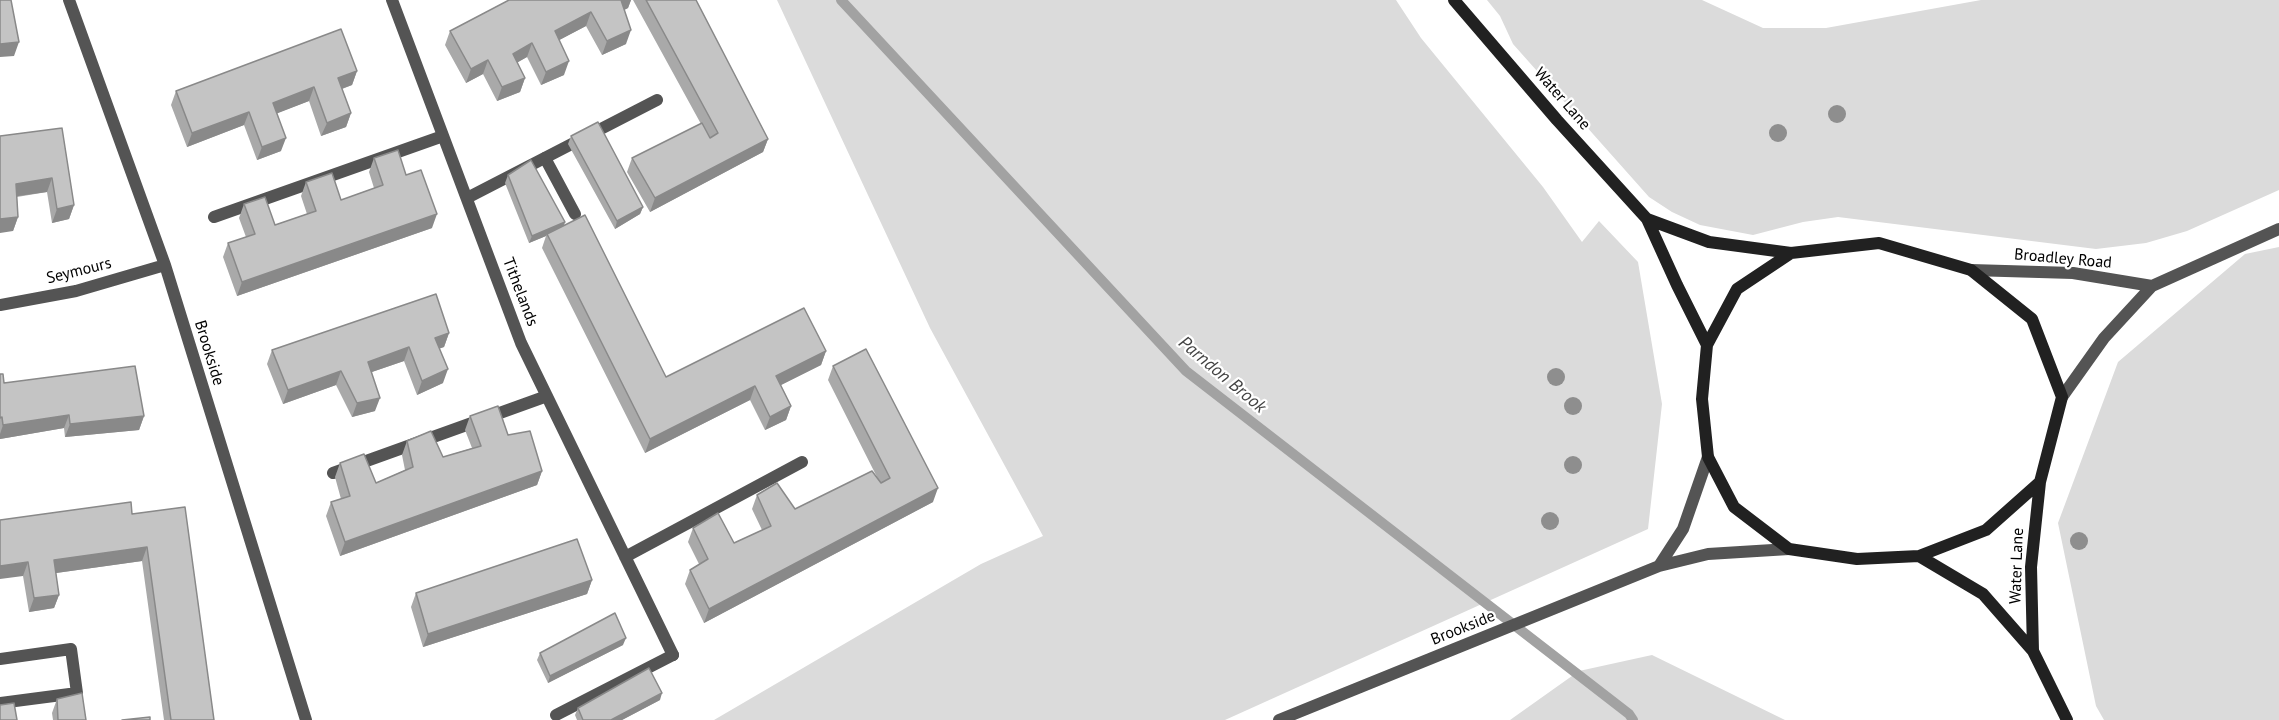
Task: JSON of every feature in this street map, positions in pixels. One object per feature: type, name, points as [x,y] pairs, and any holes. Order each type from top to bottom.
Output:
[{"type":"main road","name":"Water Lane","points":[[1454,0],[1557,120],[1647,219],[1707,345]]},
{"type":"main road","name":"Water Lane","points":[[1647,219],[1709,242],[1791,253]]},
{"type":"main road","points":[[2040,482],[1986,530],[1919,556],[1857,559],[1789,549],[1734,507],[1708,457],[1702,399],[1707,345],[1737,289],[1791,253],[1879,243],[1971,270],[2032,319],[2062,397]]},
{"type":"main road","name":"Water Lane","points":[[2033,651],[2031,567],[2040,482],[2062,397]]},
{"type":"main road","name":"Water Lane","points":[[1919,556],[1983,594],[2033,651],[2067,720]]},
{"type":"street","name":"Brookside","points":[[69,0],[165,265],[306,720]]},
{"type":"street","name":"Tithelands","points":[[392,0],[521,343],[673,654],[556,715]]},
{"type":"street","points":[[467,198],[657,100]]},
{"type":"street","points":[[214,217],[443,136]]},
{"type":"street","points":[[544,158],[575,214]]},
{"type":"street","points":[[2062,397],[2104,338],[2152,286],[2279,229]]},
{"type":"street","name":"Seymours","points":[[0,305],[76,291],[165,265]]},
{"type":"street","name":"Broadley Road","points":[[1971,270],[2073,273],[2152,286]]},
{"type":"street","points":[[333,473],[547,396]]},
{"type":"street","points":[[1659,566],[1683,529],[1708,457]]},
{"type":"street","points":[[625,557],[802,462]]},
{"type":"street","name":"Brookside","points":[[1279,720],[1659,566],[1708,554],[1789,549]]},
{"type":"street","points":[[0,659],[71,649],[77,693],[0,703]]},
{"type":"shaded area","points":[[777,0],[1396,0],[1421,38],[1543,187],[1582,242],[1599,221],[1638,262],[1662,404],[1648,529],[1225,720],[714,720],[981,564],[1043,536],[930,328]]},
{"type":"shaded area","points":[[1487,0],[1702,0],[1763,28],[1826,28],[1981,0],[2279,0],[2279,190],[2187,231],[2146,243],[2096,249],[1838,217],[1803,222],[1753,235],[1700,225],[1672,212],[1649,197],[1513,44],[1500,16]]},
{"type":"shaded area","points":[[2279,247],[2279,720],[2104,720],[2096,706],[2058,523],[2118,362],[2245,254]]},
{"type":"shaded area","points":[[1652,655],[1785,720],[1510,720],[1579,671]]},
{"type":"building","points":[[0,0],[11,0],[19,42],[0,44]]},
{"type":"building","points":[[509,0],[621,0],[631,30],[607,41],[591,12],[555,31],[569,61],[546,72],[532,43],[513,54],[525,78],[502,87],[488,60],[471,69],[450,31]]},
{"type":"building","points":[[646,0],[696,0],[768,139],[655,198],[632,158],[702,123],[710,138],[718,133]]},
{"type":"building","points":[[341,29],[357,71],[338,78],[351,113],[327,123],[314,87],[273,103],[286,138],[262,147],[249,112],[192,133],[176,91]]},
{"type":"building","points":[[598,122],[643,207],[617,221],[571,136]]},
{"type":"building","points":[[62,128],[74,205],[57,209],[52,178],[16,184],[18,217],[0,219],[0,136]]},
{"type":"building","points":[[398,150],[406,175],[421,170],[437,214],[242,282],[228,243],[255,234],[244,204],[265,197],[275,225],[316,211],[306,182],[332,173],[341,200],[383,185],[374,158]]},
{"type":"building","points":[[531,160],[565,222],[532,236],[508,175]]},
{"type":"building","points":[[585,215],[666,377],[804,308],[826,351],[776,376],[791,406],[770,417],[755,386],[650,439],[547,234]]},
{"type":"building","points":[[436,294],[449,333],[435,338],[448,369],[422,381],[409,347],[368,362],[380,398],[357,403],[341,371],[288,390],[272,350]]},
{"type":"building","points":[[866,349],[938,488],[709,609],[690,570],[708,559],[693,528],[718,513],[734,543],[771,526],[757,495],[777,483],[795,509],[872,471],[881,483],[890,478],[833,366]]},
{"type":"building","points":[[135,366],[144,416],[70,424],[69,415],[3,425],[2,417],[0,418],[0,374],[3,374],[4,383]]},
{"type":"building","points":[[498,406],[508,435],[530,431],[542,471],[345,542],[331,502],[350,496],[340,463],[364,454],[376,483],[413,467],[407,441],[431,431],[443,457],[481,446],[470,416]]},
{"type":"building","points":[[131,502],[132,514],[185,507],[214,720],[171,720],[147,547],[54,560],[59,595],[34,598],[28,562],[0,566],[0,520]]},
{"type":"building","points":[[577,539],[592,580],[428,634],[416,593]]},
{"type":"building","points":[[615,613],[626,638],[550,676],[540,653]]},
{"type":"building","points":[[649,668],[662,693],[611,720],[583,720],[578,708]]},
{"type":"building","points":[[82,693],[86,720],[58,720],[57,699]]},
{"type":"building","points":[[14,703],[17,720],[0,720],[0,705]]},
{"type":"building","points":[[150,717],[150,720],[122,720]]},
{"type":"waterway","name":"Parndon Brook","points":[[841,0],[1186,371],[1629,714],[1633,720]]}]
